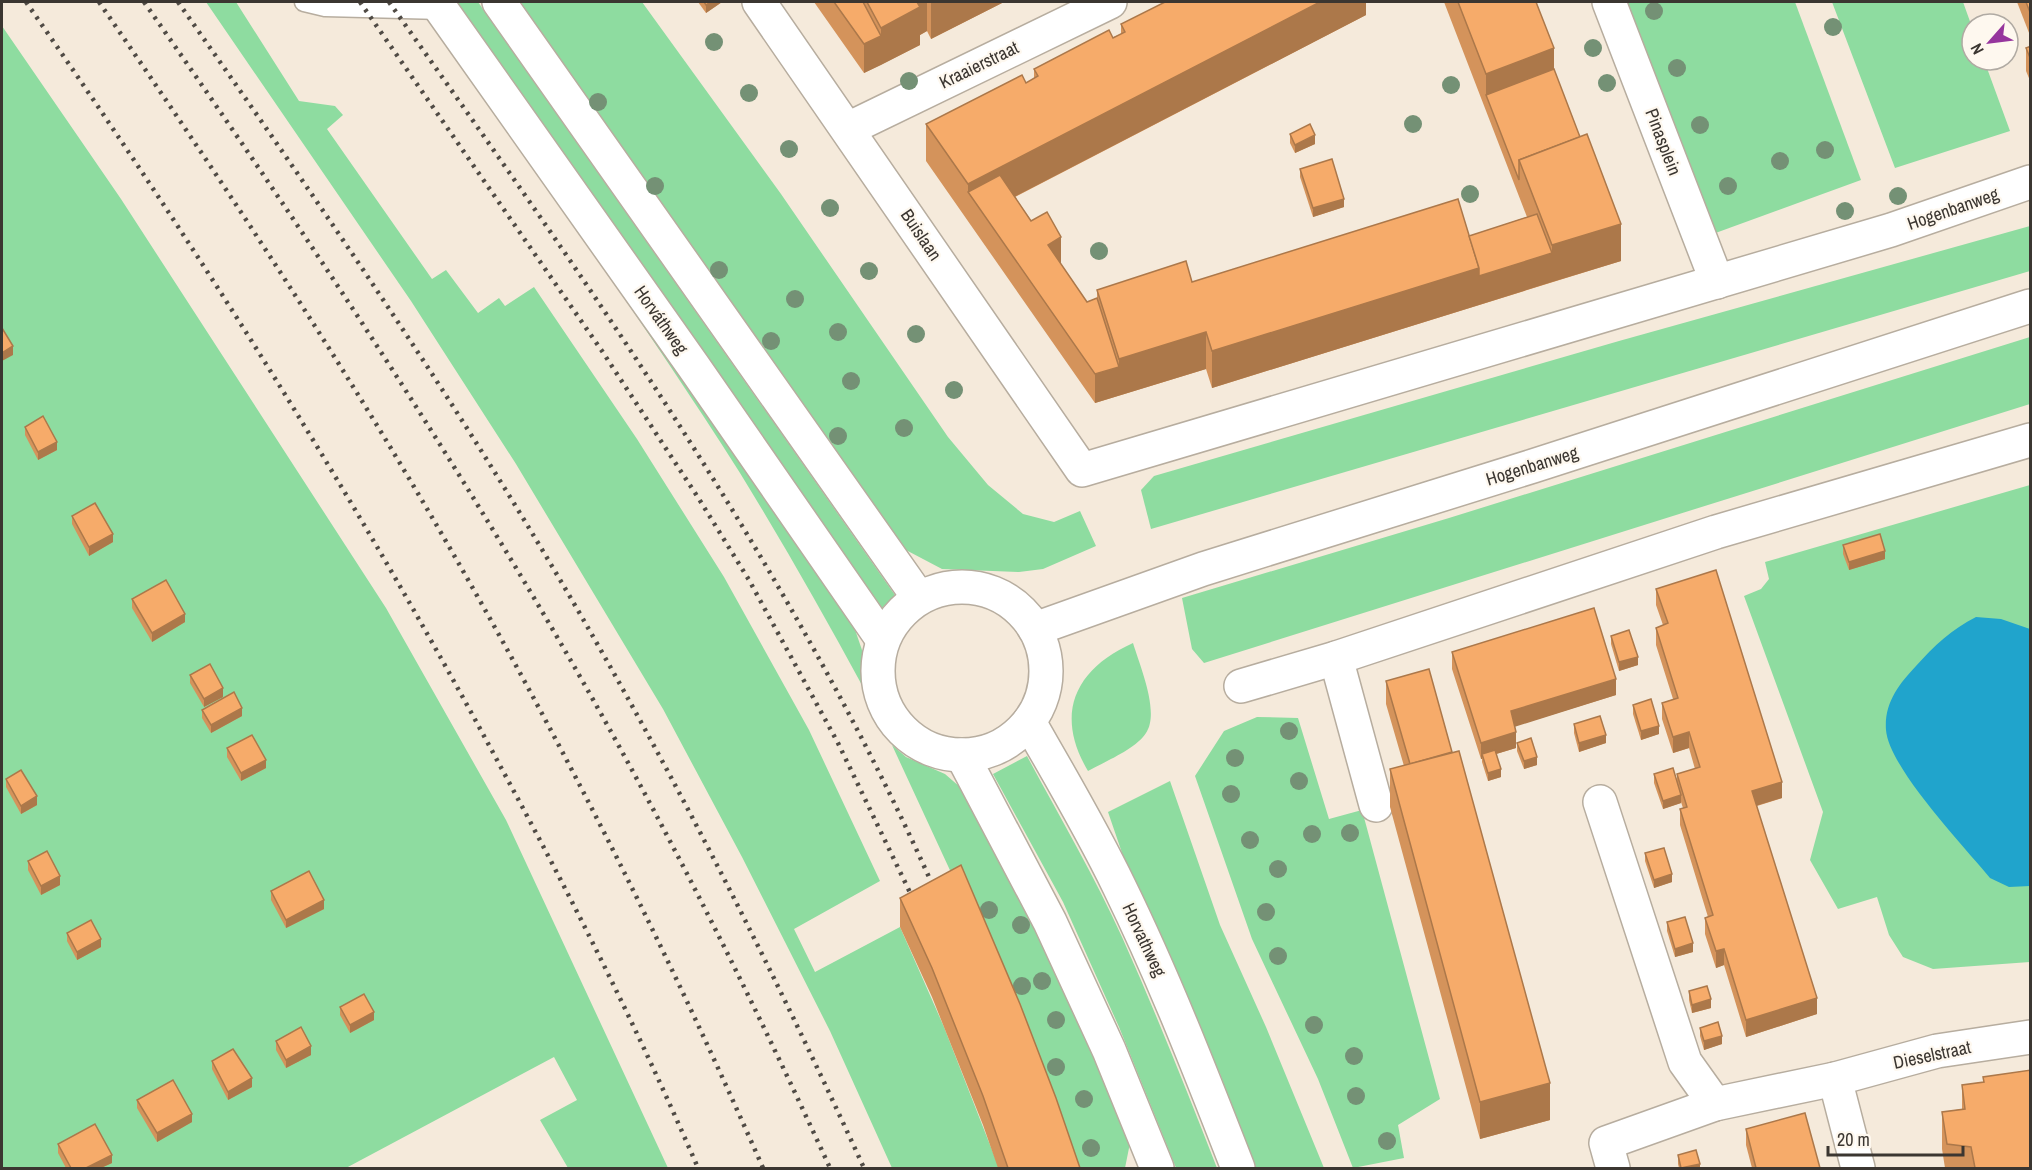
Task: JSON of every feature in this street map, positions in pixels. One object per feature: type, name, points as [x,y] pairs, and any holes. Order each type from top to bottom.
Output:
[{"type":"street","points":[[499,2],[919,598]]},
{"type":"street","name":"Buislaan","points":[[759,2],[1082,470]]},
{"type":"street","name":"Kraaierstraat","points":[[848,129],[1110,2]]},
{"type":"street","name":"Pinasplein","points":[[1610,2],[1717,282]]},
{"type":"street","name":"Horváthweg","points":[[439,6],[883,640]]},
{"type":"street","name":"Hogenbanweg","points":[[1082,470],[1891,230],[2031,182]]},
{"type":"street","name":"Hogenbanweg","points":[[1035,629],[1203,569],[2031,306]]},
{"type":"street","points":[[1241,686],[1336,658],[1716,532],[2031,440]]},
{"type":"street","points":[[955,586],[974,587],[992,592],[1009,601],[1035,629],[1044,652],[1046,676],[1043,692],[1038,708],[1029,722],[999,746],[977,754],[962,755],[943,753],[925,747],[896,723],[883,702],[879,690],[878,664],[883,640],[903,609],[919,598],[955,586]]},
{"type":"street","points":[[1336,658],[1376,805]]},
{"type":"street","name":"Horvathweg","points":[[1029,722],[1087,824],[1150,952],[1181,1023],[1238,1168]]},
{"type":"street","points":[[962,755],[1055,932],[1109,1050],[1157,1168]]},
{"type":"street","points":[[1600,802],[1685,1062],[1714,1104]]},
{"type":"street","name":"Dieselstraat","points":[[1610,1156],[1714,1104],[1835,1079],[1937,1051],[2031,1037]]},
{"type":"street","points":[[1835,1079],[1858,1168]]},
{"type":"lane","points":[[304,2],[325,7],[439,6]]},
{"type":"green space","points":[[206,2],[236,2],[299,101],[335,106],[343,115],[327,129],[432,279],[446,270],[478,313],[499,298],[505,306],[534,287],[637,439],[724,577],[809,730],[880,881],[794,929],[815,972],[900,927],[944,1027],[999,1168],[892,1168],[830,1031],[742,857],[663,709],[516,464],[411,301]]},
{"type":"green space","points":[[457,2],[478,2],[895,595],[882,608]]},
{"type":"green space","points":[[519,2],[642,2],[781,194],[948,437],[988,485],[1023,514],[1054,522],[1080,511],[1096,546],[1043,569],[1019,572],[942,569],[904,549]]},
{"type":"green space","points":[[1625,2],[1795,2],[1861,180],[1710,235]]},
{"type":"green space","points":[[1832,2],[1963,2],[1967,12],[1960,12],[1960,72],[1988,72],[2010,131],[1895,168]]},
{"type":"green space","points":[[2,26],[121,199],[386,608],[506,820],[668,1168],[568,1168],[540,1120],[577,1100],[554,1057],[346,1168],[2,1168]]},
{"type":"green space","points":[[2030,226],[2030,271],[1151,529],[1141,490],[1154,476],[1619,341]]},
{"type":"green space","points":[[590,248],[851,618],[862,650],[863,687],[740,473]]},
{"type":"green space","points":[[2030,337],[2030,404],[1204,663],[1192,649],[1182,598],[1449,518]]},
{"type":"green space","points":[[2030,485],[2030,962],[1933,969],[1903,957],[1889,935],[1877,897],[1838,909],[1810,860],[1823,812],[1744,596],[1761,589],[1769,579],[1765,562]]},
{"type":"green space","points":[[1133,643],[1150,702],[1150,724],[1146,733],[1135,744],[1088,771],[1078,750],[1073,731],[1072,712],[1076,695],[1084,680],[1097,666]]},
{"type":"green space","points":[[1257,717],[1298,718],[1329,819],[1362,810],[1440,1099],[1398,1125],[1404,1158],[1353,1168],[1318,1079],[1252,939],[1195,776],[1224,731]]},
{"type":"green space","points":[[892,745],[906,757],[945,774],[960,787],[975,807],[1003,859],[1131,1138],[1125,1168],[1071,1168],[967,907]]},
{"type":"green space","points":[[1027,756],[1088,868],[1122,937],[1217,1168],[1176,1168],[1119,1027],[1063,902],[993,774]]},
{"type":"green space","points":[[1170,781],[1220,925],[1266,1027],[1324,1168],[1255,1168],[1220,1074],[1131,879],[1108,812]]},
{"type":"water","points":[[1976,617],[2001,619],[2030,629],[2030,886],[2009,887],[1990,878],[1913,785],[1890,746],[1886,730],[1887,711],[1904,680],[1944,638]]},
{"type":"building","points":[[834,2],[863,2],[881,36],[864,44]]},
{"type":"building","points":[[867,2],[917,2],[920,7],[881,28]]},
{"type":"building","points":[[1165,2],[1320,2],[968,184],[926,124],[1022,75],[1026,83],[1038,76],[1034,69],[1109,30],[1113,38],[1125,32],[1121,24]]},
{"type":"building","points":[[1458,2],[1536,2],[1554,48],[1486,74]]},
{"type":"building","points":[[2026,2],[2031,2],[2031,15]]},
{"type":"building","points":[[2031,46],[2031,60],[2026,48]]},
{"type":"building","points":[[1554,69],[1580,137],[1519,160],[1519,180],[1486,95]]},
{"type":"building","points":[[1310,124],[1315,135],[1295,145],[1290,134]]},
{"type":"building","points":[[1587,134],[1621,224],[1552,245],[1519,160]]},
{"type":"building","points":[[1332,159],[1344,199],[1313,208],[1300,169]]},
{"type":"building","points":[[1000,175],[1031,221],[1047,212],[1061,237],[1048,245],[1087,302],[1097,298],[1119,367],[1095,374],[968,192]]},
{"type":"building","points":[[1458,199],[1479,268],[1212,351],[1206,332],[1119,359],[1097,290],[1186,261],[1192,282]]},
{"type":"building","points":[[1537,214],[1552,253],[1479,276],[1479,268],[1469,236]]},
{"type":"building","points":[[2,328],[13,346],[2,353]]},
{"type":"building","points":[[43,416],[57,442],[38,452],[25,427]]},
{"type":"building","points":[[95,503],[113,534],[89,547],[72,516]]},
{"type":"building","points":[[1880,534],[1885,551],[1849,562],[1843,545]]},
{"type":"building","points":[[1716,570],[1782,782],[1752,791],[1817,998],[1746,1020],[1724,949],[1716,951],[1705,918],[1713,915],[1680,809],[1687,807],[1677,774],[1700,767],[1689,732],[1673,737],[1662,703],[1678,698],[1656,628],[1668,623],[1656,589]]},
{"type":"building","points":[[166,580],[185,614],[152,633],[132,599]]},
{"type":"building","points":[[1594,608],[1616,679],[1511,711],[1516,732],[1481,743],[1452,652]]},
{"type":"building","points":[[1629,630],[1638,657],[1619,662],[1611,636]]},
{"type":"building","points":[[210,664],[223,688],[204,699],[190,675]]},
{"type":"building","points":[[1429,669],[1452,752],[1410,764],[1386,681]]},
{"type":"building","points":[[234,692],[242,708],[211,725],[202,710]]},
{"type":"building","points":[[1651,699],[1659,726],[1641,731],[1633,705]]},
{"type":"building","points":[[1600,716],[1606,735],[1579,743],[1574,724]]},
{"type":"building","points":[[252,735],[266,760],[241,773],[227,748]]},
{"type":"building","points":[[1531,738],[1537,757],[1524,761],[1517,743]]},
{"type":"building","points":[[1495,750],[1501,769],[1488,773],[1482,754]]},
{"type":"building","points":[[1459,751],[1550,1083],[1480,1102],[1390,769]]},
{"type":"building","points":[[1673,768],[1681,795],[1663,801],[1654,774]]},
{"type":"building","points":[[21,770],[37,796],[21,806],[6,779]]},
{"type":"building","points":[[1664,848],[1672,874],[1654,880],[1645,853]]},
{"type":"building","points":[[47,851],[60,876],[41,886],[28,861]]},
{"type":"building","points":[[961,865],[1020,1004],[1080,1168],[1008,1168],[983,1096],[932,968],[900,898]]},
{"type":"building","points":[[309,871],[324,900],[286,920],[271,891]]},
{"type":"building","points":[[1685,917],[1693,943],[1675,949],[1667,922]]},
{"type":"building","points":[[91,920],[101,939],[77,952],[67,933]]},
{"type":"building","points":[[1707,986],[1711,999],[1692,1005],[1689,991]]},
{"type":"building","points":[[364,994],[374,1012],[350,1025],[340,1007]]},
{"type":"building","points":[[1718,1022],[1722,1036],[1704,1041],[1700,1028]]},
{"type":"building","points":[[301,1027],[311,1046],[286,1060],[276,1041]]},
{"type":"building","points":[[233,1049],[252,1078],[228,1092],[212,1061]]},
{"type":"building","points":[[2031,1070],[2031,1168],[1975,1168],[1971,1147],[1947,1144],[1942,1112],[1965,1109],[1962,1085],[1984,1082],[1983,1077]]},
{"type":"building","points":[[173,1080],[192,1114],[157,1133],[137,1100]]},
{"type":"building","points":[[1805,1113],[1820,1168],[1756,1168],[1746,1129]]},
{"type":"building","points":[[95,1124],[112,1155],[86,1168],[71,1168],[58,1144]]},
{"type":"building","points":[[1696,1150],[1700,1164],[1681,1168],[1678,1155]]},
{"type":"railway","points":[[26,2],[216,285],[336,477],[450,673],[556,870],[606,969],[698,1168]]},
{"type":"railway","points":[[99,2],[289,286],[449,546],[545,720],[637,897],[763,1168]]},
{"type":"railway","points":[[144,2],[250,156],[405,390],[456,469],[553,630],[663,828],[766,1031],[830,1168]]},
{"type":"railway","points":[[178,2],[312,195],[443,390],[573,601],[662,760],[746,922],[864,1168]]},
{"type":"railway","points":[[360,2],[602,351],[749,580],[838,743],[917,907]]},
{"type":"railway","points":[[389,2],[614,325],[754,547],[820,660],[881,776],[937,895]]}]
